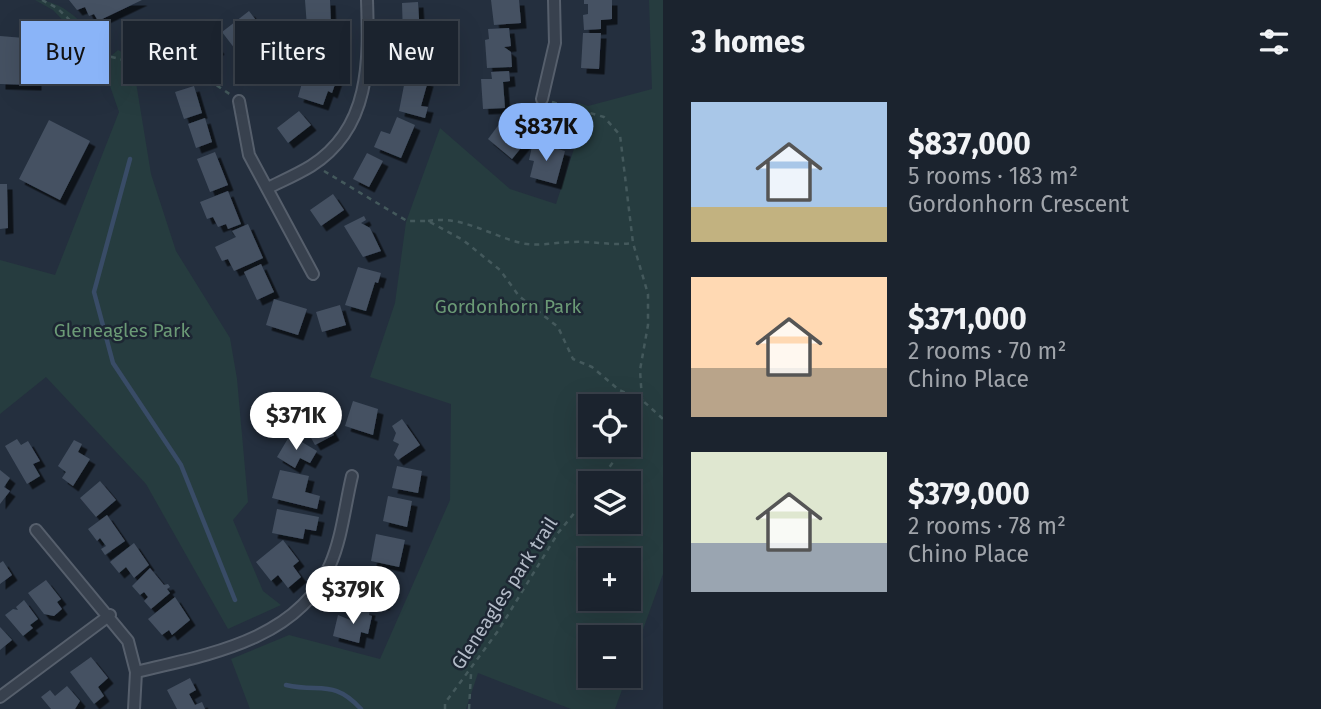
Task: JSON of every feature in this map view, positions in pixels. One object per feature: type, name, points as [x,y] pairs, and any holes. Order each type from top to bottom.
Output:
[{"type":"street","points":[[268,188],[316,162],[340,139],[359,107],[369,67],[367,0]]},
{"type":"street","points":[[542,99],[555,43],[554,0]]},
{"type":"street","points":[[239,101],[249,155],[313,274]]},
{"type":"street","points":[[136,672],[215,652],[279,626],[315,594],[331,564],[352,476]]},
{"type":"street","points":[[36,530],[110,615],[128,640],[136,672],[134,709]]},
{"type":"street","points":[[0,697],[110,615]]},
{"type":"path","points":[[42,0],[57,8],[108,56],[214,83],[239,101]]},
{"type":"path","points":[[542,99],[604,117],[620,135],[633,243],[648,294],[648,325],[640,370],[642,400]]},
{"type":"path","points":[[324,171],[407,220],[441,219],[465,223],[521,243],[540,245],[578,242],[633,243]]},
{"type":"path","points":[[428,221],[463,240],[500,270],[519,296],[558,327],[573,359],[592,368],[618,390],[642,400],[663,419]]},
{"type":"path","name":"Gleneagles park trail","points":[[444,709],[445,703],[471,671],[558,533],[578,509]]},
{"type":"path","points":[[469,709],[471,671]]},
{"type":"green space","name":"Gleneagles Park","points":[[35,0],[58,6],[80,21],[64,21],[53,10]]},
{"type":"green space","name":"Gordonhorn Park","points":[[649,0],[663,0],[663,574],[641,635],[641,625],[578,625],[578,688],[623,688],[615,709],[571,709],[478,673],[466,709],[250,709],[231,659],[289,635],[380,659],[450,500],[451,404],[370,377],[395,303],[406,222],[440,128],[510,189],[556,204],[582,124],[572,114],[579,103],[588,106],[652,89]]},
{"type":"green space","name":"Gleneagles Park","points":[[118,50],[123,53],[123,84],[136,84],[151,174],[176,251],[230,338],[237,379],[248,502],[233,520],[263,591],[281,605],[228,629],[146,484],[46,377],[0,414],[0,260],[55,275],[119,112],[109,83],[109,54],[111,56]]},
{"type":"building","points":[[69,0],[142,0],[98,21],[94,14],[89,16],[85,7],[77,10]]},
{"type":"building","points":[[305,0],[330,0],[331,21],[307,21]]},
{"type":"building","points":[[491,0],[519,0],[521,23],[494,25]]},
{"type":"building","points":[[584,0],[612,0],[612,19],[601,20],[601,29],[584,30],[583,15],[588,14],[588,4],[584,4]]},
{"type":"building","points":[[418,2],[419,21],[403,21],[402,3]]},
{"type":"building","points":[[249,11],[257,21],[236,21]]},
{"type":"building","points":[[235,22],[235,49],[222,32]]},
{"type":"building","points":[[509,28],[511,46],[504,47],[511,52],[512,67],[487,68],[485,40],[489,39],[488,29]]},
{"type":"building","points":[[583,33],[601,33],[599,69],[581,68]]},
{"type":"building","points":[[0,36],[21,38],[21,84],[36,85],[0,84]]},
{"type":"building","points":[[509,71],[510,81],[503,82],[505,108],[483,109],[481,79],[492,79],[491,72]]},
{"type":"building","points":[[302,84],[335,84],[332,93],[328,91],[323,105],[298,97]]},
{"type":"building","points":[[404,84],[427,84],[421,106],[428,107],[425,118],[399,111]]},
{"type":"building","points":[[194,86],[202,113],[184,119],[175,92]]},
{"type":"building","points":[[299,111],[311,125],[288,143],[277,128]]},
{"type":"building","points":[[397,117],[415,125],[401,158],[374,147],[381,131],[390,134]]},
{"type":"building","points":[[205,118],[212,142],[196,148],[188,124]]},
{"type":"building","points":[[49,120],[90,141],[60,200],[19,179]]},
{"type":"building","points":[[500,123],[525,143],[512,159],[488,139]]},
{"type":"building","points":[[533,142],[565,151],[556,184],[530,177],[534,161],[529,160]]},
{"type":"building","points":[[215,152],[228,185],[210,192],[197,159]]},
{"type":"building","points":[[367,153],[383,161],[369,187],[353,179]]},
{"type":"building","points":[[0,184],[7,184],[8,228],[0,229]]},
{"type":"building","points":[[228,191],[241,224],[228,229],[226,224],[218,227],[213,217],[207,219],[200,202]]},
{"type":"building","points":[[333,194],[344,210],[321,226],[310,210]]},
{"type":"building","points":[[364,216],[366,220],[361,223],[370,228],[381,251],[363,257],[344,226]]},
{"type":"building","points":[[248,224],[263,258],[234,271],[228,259],[222,261],[215,247],[236,237],[232,231]]},
{"type":"building","points":[[261,264],[274,292],[257,300],[244,272]]},
{"type":"building","points":[[358,267],[381,273],[378,283],[375,282],[366,311],[345,305]]},
{"type":"building","points":[[274,299],[307,309],[298,335],[266,325]]},
{"type":"building","points":[[340,305],[346,325],[322,332],[316,312]]},
{"type":"building","points":[[319,399],[331,422],[328,424],[334,435],[315,445],[296,411]]},
{"type":"building","points":[[353,401],[378,409],[373,435],[345,426]]},
{"type":"building","points":[[402,419],[420,445],[398,460],[394,455],[399,444],[393,441],[396,433],[392,426]]},
{"type":"building","points":[[290,435],[317,451],[310,463],[300,458],[295,468],[277,457]]},
{"type":"building","points":[[17,439],[21,445],[28,441],[40,461],[33,464],[40,476],[27,484],[5,446]]},
{"type":"building","points":[[74,440],[82,444],[78,452],[90,459],[73,486],[62,478],[66,472],[58,466]]},
{"type":"building","points":[[397,466],[422,471],[418,493],[392,488]]},
{"type":"building","points":[[0,470],[10,478],[4,487],[10,491],[0,504]]},
{"type":"building","points":[[280,470],[309,476],[305,492],[320,496],[317,509],[272,498]]},
{"type":"building","points":[[100,481],[116,500],[96,517],[80,498]]},
{"type":"building","points":[[388,496],[412,501],[407,527],[383,521]]},
{"type":"building","points":[[277,509],[319,517],[316,531],[305,529],[303,539],[272,533]]},
{"type":"building","points":[[107,515],[125,541],[105,555],[101,549],[106,546],[100,538],[97,541],[88,529]]},
{"type":"building","points":[[376,534],[405,540],[399,567],[371,561]]},
{"type":"building","points":[[283,540],[299,561],[293,566],[301,577],[288,588],[278,575],[271,581],[256,562]]},
{"type":"building","points":[[134,543],[149,565],[134,578],[126,567],[119,573],[110,562]]},
{"type":"building","points":[[3,561],[12,575],[0,584],[0,563]]},
{"type":"building","points":[[150,568],[164,585],[168,584],[170,587],[167,589],[170,593],[151,609],[144,601],[148,597],[144,592],[140,595],[132,586]]},
{"type":"building","points":[[370,578],[390,583],[384,605],[356,597],[359,583],[368,585]]},
{"type":"building","points":[[46,580],[61,599],[57,602],[62,609],[54,616],[44,614],[28,593]]},
{"type":"building","points":[[175,597],[190,620],[172,635],[169,630],[162,635],[148,619]]},
{"type":"building","points":[[24,600],[38,619],[30,625],[33,628],[23,636],[5,615],[13,609],[18,610],[16,607]]},
{"type":"building","points":[[358,608],[370,610],[369,615],[372,616],[368,634],[361,632],[359,643],[333,636],[338,615],[355,622]]},
{"type":"building","points":[[0,627],[12,640],[0,650]]},
{"type":"building","points":[[91,657],[108,678],[98,687],[104,696],[94,704],[70,672]]},
{"type":"building","points":[[190,678],[196,690],[189,694],[195,705],[202,702],[205,709],[177,709],[167,690]]},
{"type":"building","points":[[67,686],[80,701],[75,709],[51,709],[41,697],[50,690],[55,696]]},
{"type":"waterway","points":[[130,159],[94,292],[113,363],[181,465],[235,600]]},
{"type":"waterway","points":[[286,685],[334,690],[361,709]]}]
